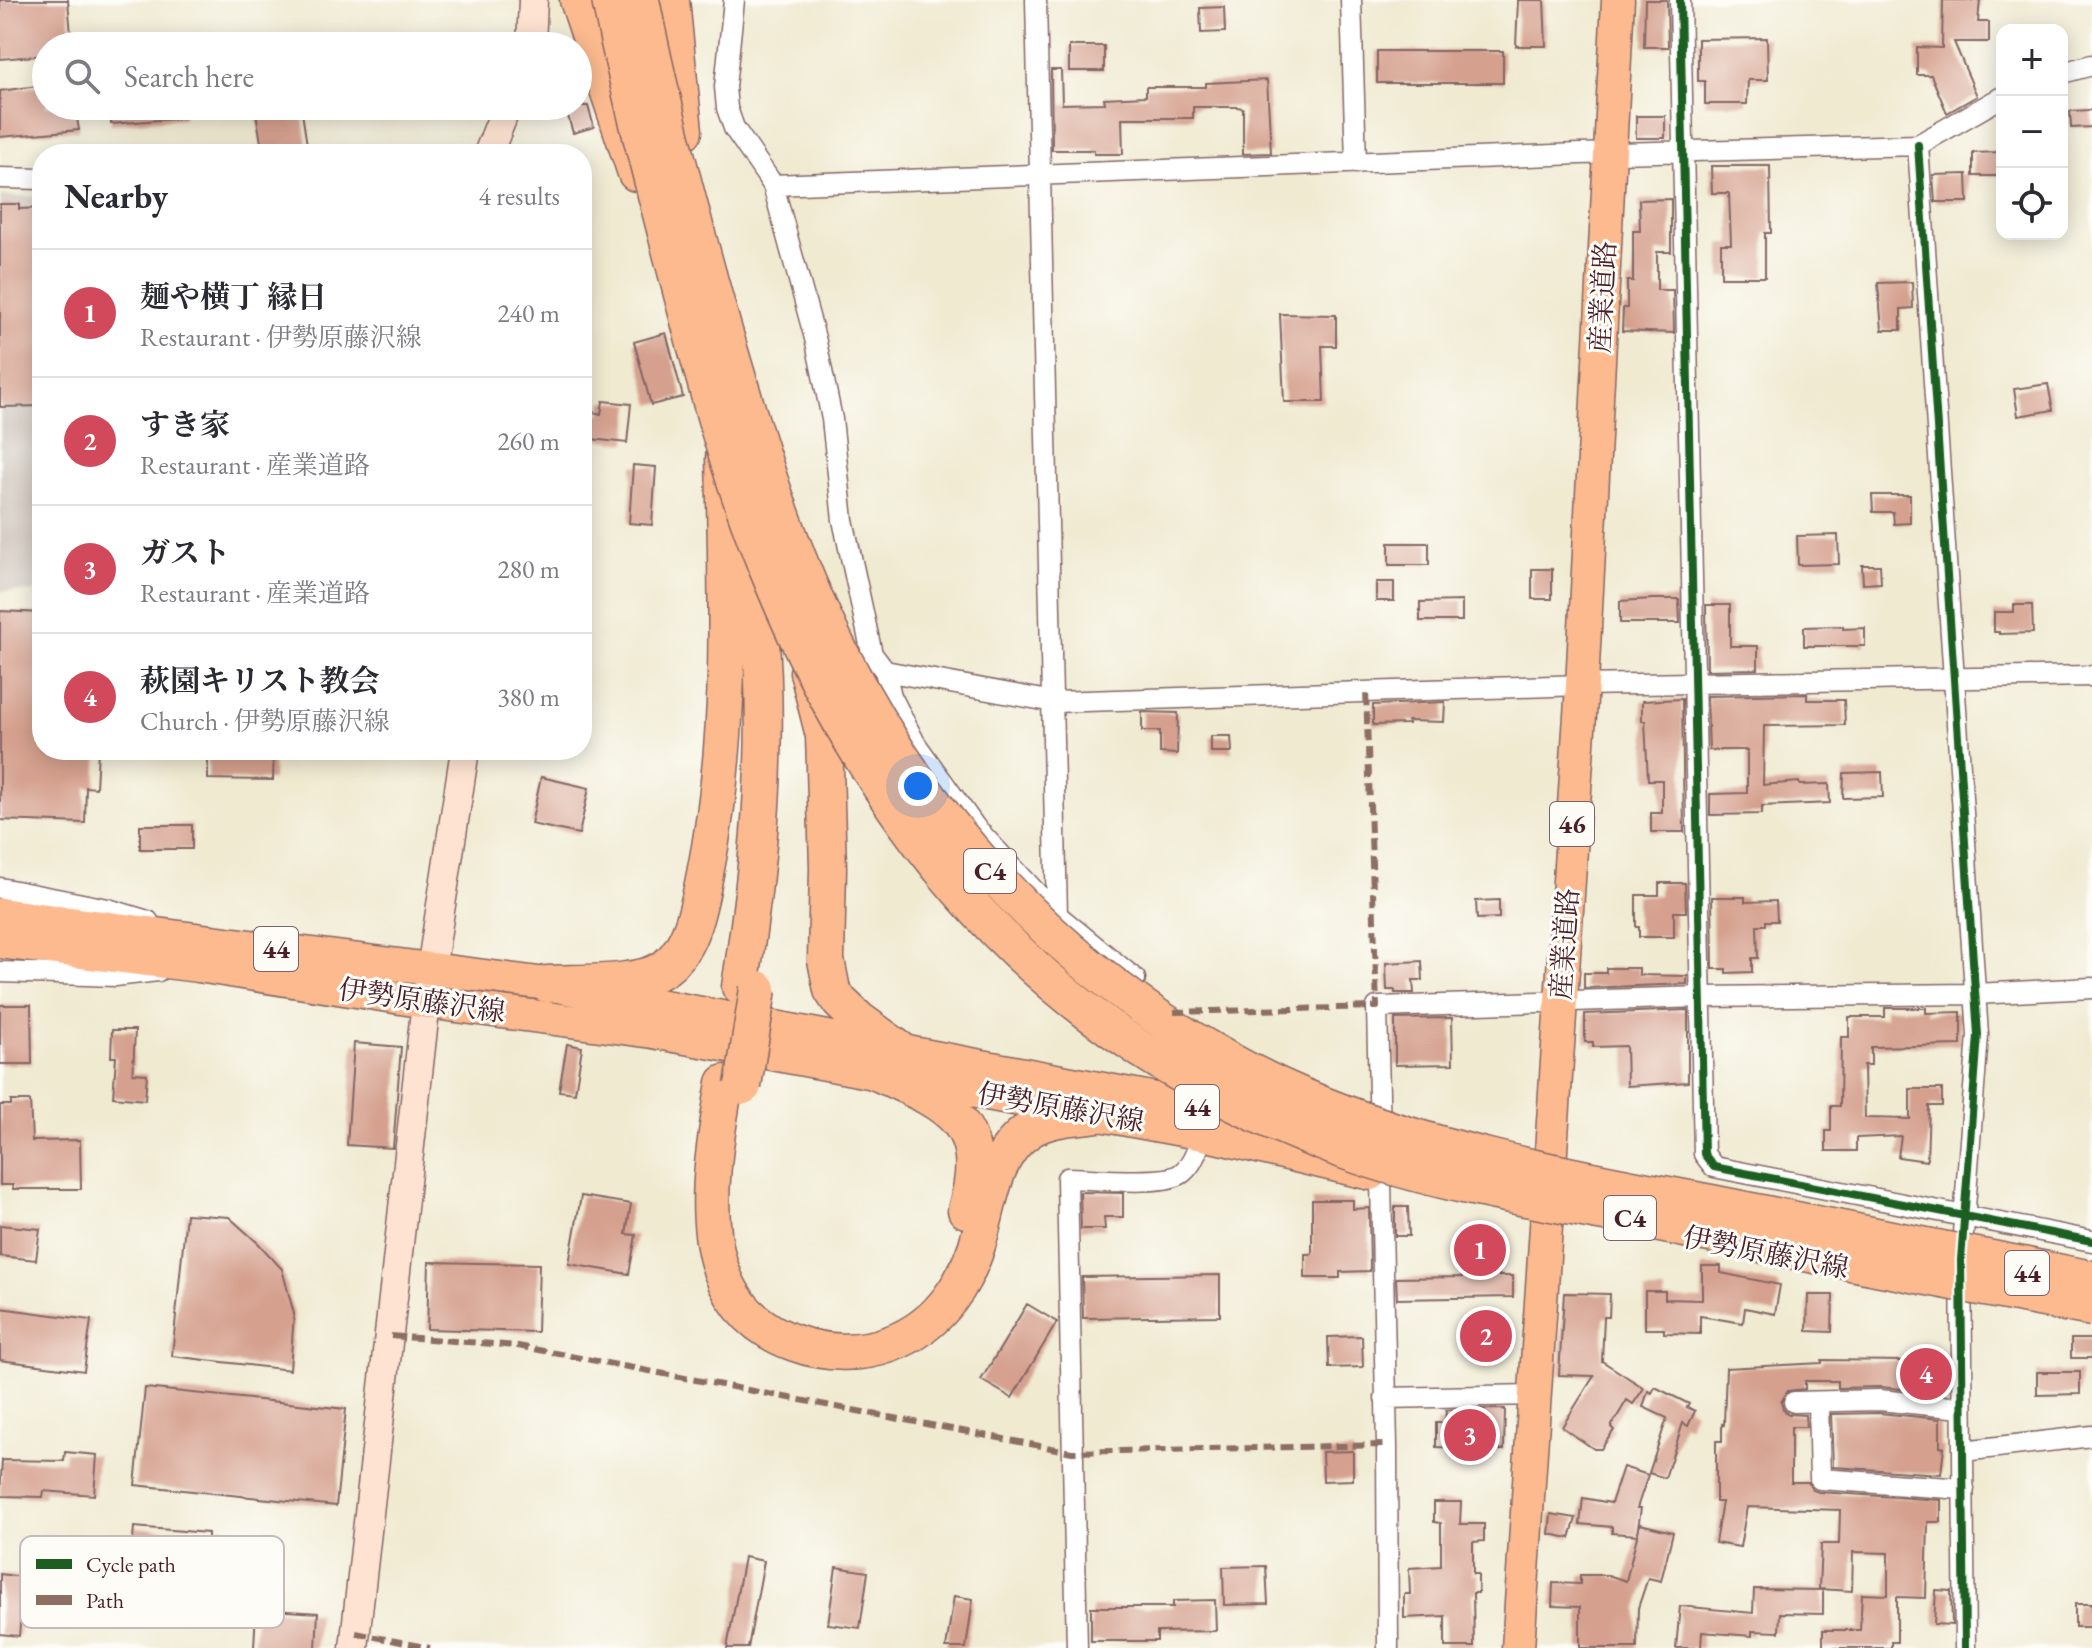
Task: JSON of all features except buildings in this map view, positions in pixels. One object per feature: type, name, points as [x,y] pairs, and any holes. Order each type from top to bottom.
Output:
[{"type":"highway","points":[[578,0],[589,32]]},
{"type":"highway","name":"C4","points":[[610,0],[636,120],[711,408],[746,512],[785,610],[836,716],[917,842],[954,887],[1041,973],[1085,1010],[1183,1076],[1235,1105],[1348,1152],[1479,1188],[2092,1308]]},
{"type":"highway","name":"C4","points":[[641,0],[676,163],[749,417],[789,536],[824,617],[865,700],[933,801],[977,858],[1054,937],[1150,1011],[1251,1073],[1307,1099],[1423,1139],[1604,1182],[2092,1279]]},
{"type":"highway","points":[[592,41],[685,315],[745,509],[755,561],[765,741],[749,988],[734,1084],[730,1207],[733,1236],[743,1266],[757,1292],[786,1315],[813,1328],[848,1331],[892,1320],[932,1289],[946,1266],[961,1228],[974,1155],[962,1124],[949,1109],[916,1090],[832,990],[826,960],[828,868],[824,736],[717,313],[680,111],[671,0]]},
{"type":"highway","points":[[547,984],[637,978],[667,967],[684,945],[699,906],[726,723],[728,603],[723,445]]},
{"type":"highway","points":[[749,988],[769,925],[782,809],[782,714],[774,531]]},
{"type":"highway","points":[[734,1084],[713,1154],[709,1202],[714,1245],[726,1281],[747,1311],[784,1339],[811,1349],[841,1352],[891,1344],[932,1321],[948,1302],[972,1259],[1000,1162],[1012,1145],[1030,1129],[1047,1121],[1099,1114]]},
{"type":"main road","name":"産業道路","points":[[1518,1648],[1582,685],[1618,0]]},
{"type":"main road","name":"44","points":[[0,914],[119,942]]},
{"type":"main road","name":"44","points":[[0,942],[119,942]]},
{"type":"main road","name":"伊勢原藤沢線","points":[[119,942],[206,953],[431,970],[547,984],[889,1061],[1099,1114],[1381,1141],[1546,1193],[1961,1276],[2092,1285]]},
{"type":"main road","name":"伊勢原藤沢線","points":[[206,953],[426,1002],[889,1061],[1214,1123],[1381,1177],[1546,1193],[1801,1228],[2092,1316]]},
{"type":"street","points":[[532,32],[533,0]]},
{"type":"street","points":[[734,0],[725,87],[727,108],[734,128],[773,185],[816,342],[832,419],[843,520],[859,600],[872,654],[885,671],[891,696],[915,743],[975,827],[1057,915],[1207,1036],[1226,1078],[1214,1123],[1181,1176],[1163,1180],[1067,1178],[1077,1648]]},
{"type":"street","points":[[1036,0],[1057,915]]},
{"type":"street","points":[[1351,0],[1356,163]]},
{"type":"street","points":[[1680,0],[1704,1154],[1714,1167],[2092,1241]]},
{"type":"street","points":[[2068,71],[2092,65]]},
{"type":"street","points":[[773,185],[1609,153],[1918,145],[1996,100]]},
{"type":"street","points":[[492,144],[501,120]]},
{"type":"street","points":[[1918,145],[1978,1035],[1961,1276],[1965,1648]]},
{"type":"street","points":[[0,178],[32,179]]},
{"type":"street","points":[[885,671],[1054,702],[1582,685],[2092,676]]},
{"type":"street","points":[[354,1648],[426,1002],[463,760]]},
{"type":"street","points":[[0,888],[108,909],[206,953]]},
{"type":"street","points":[[0,972],[115,976],[206,953]]},
{"type":"street","points":[[1388,1648],[1377,1007],[1702,997],[1975,994],[2092,988]]},
{"type":"street","points":[[1801,1228],[1807,1185]]},
{"type":"street","points":[[1385,1398],[1534,1395]]},
{"type":"street","points":[[1794,1402],[1879,1400],[1962,1408]]},
{"type":"street","points":[[1818,1402],[1820,1479],[1964,1489]]},
{"type":"street","points":[[1963,1451],[2092,1436]]},
{"type":"shaded area","points":[[0,196],[32,197],[32,592],[0,591]]},
{"type":"marked path","points":[[1174,1012],[1377,1007],[1366,691]]},
{"type":"marked path","points":[[391,1336],[518,1346],[1072,1452],[1387,1445]]},
{"type":"marked path","points":[[356,1633],[430,1648]]},
{"type":"cycle path","points":[[1680,0],[1704,1154],[1714,1167],[2092,1241]]},
{"type":"cycle path","points":[[1918,145],[1978,1035],[1961,1260],[1965,1648]]},
{"type":"place","name":"麺や横丁 縁日","points":[[1480,1250]]},
{"type":"place","name":"すき家","points":[[1486,1336]]},
{"type":"place","name":"萩園キリスト教会","points":[[1926,1374]]},
{"type":"place","name":"ガスト","points":[[1470,1435]]}]
